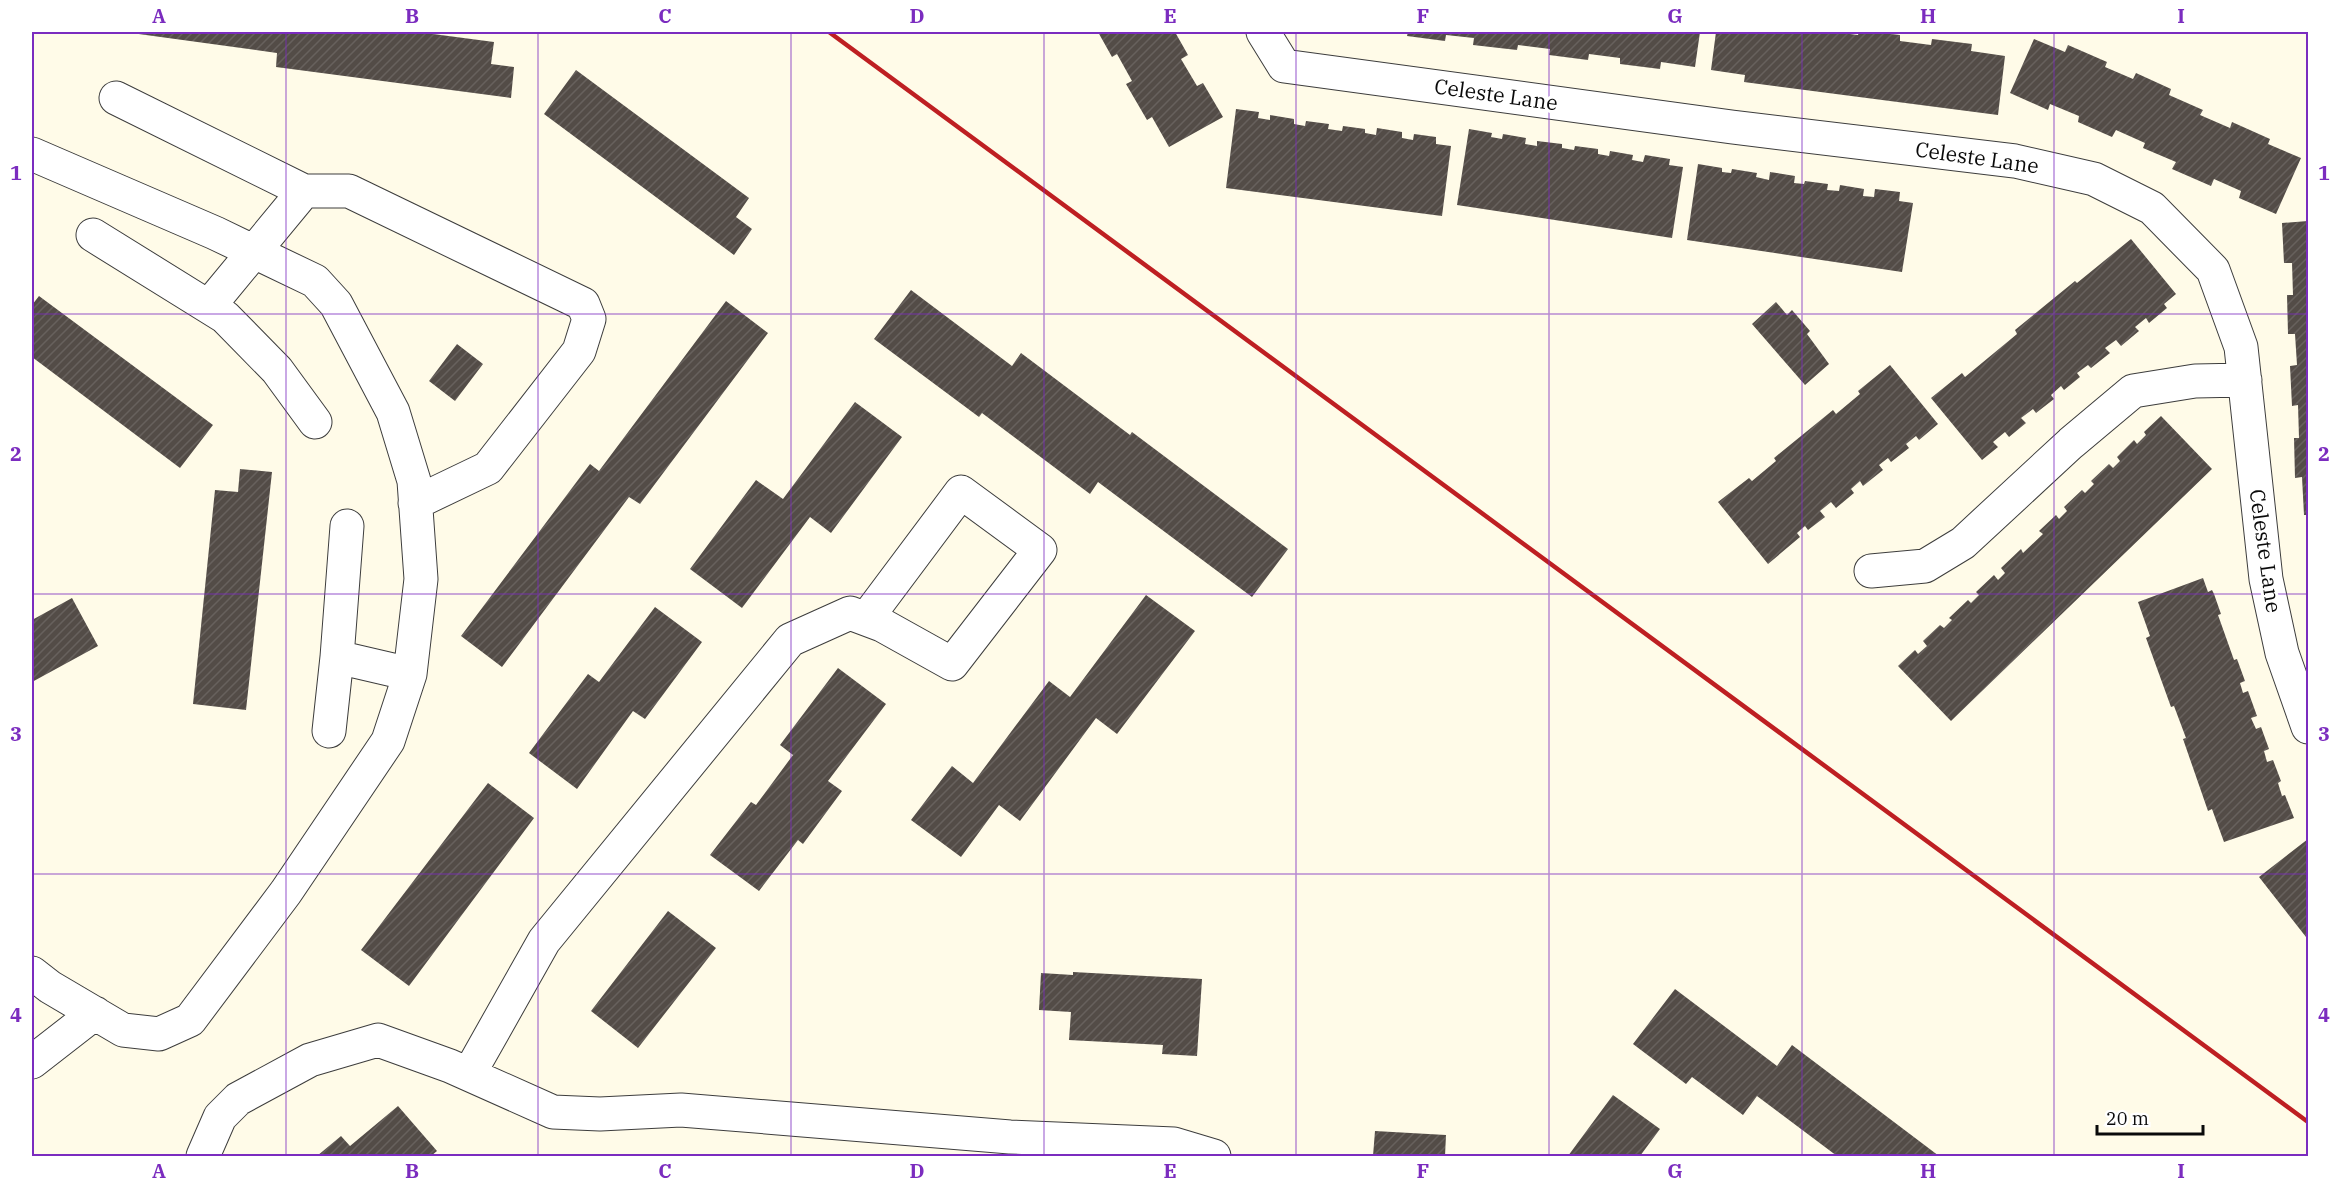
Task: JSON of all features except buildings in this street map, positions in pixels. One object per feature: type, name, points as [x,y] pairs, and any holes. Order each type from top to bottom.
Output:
[{"type":"street","name":"Celeste Lane","points":[[1263,32],[1284,66],[1732,127],[2015,161],[2094,179],[2152,208],[2213,270],[2241,348],[2266,579],[2282,652],[2308,727]]},
{"type":"street","points":[[116,98],[304,191],[349,191],[583,304],[589,319],[579,351],[488,468],[415,503]]},
{"type":"street","points":[[32,154],[315,280],[336,304],[393,412],[414,481],[421,579],[410,674],[388,741],[286,892],[190,1020],[159,1034],[123,1029],[50,987],[32,973]]},
{"type":"street","points":[[208,306],[304,191]]},
{"type":"street","points":[[93,235],[225,316],[277,370],[315,422]]},
{"type":"street","points":[[1871,571],[1925,566],[1963,543],[2071,443],[2133,391],[2195,381],[2245,380]]},
{"type":"street","points":[[469,1074],[544,941],[790,640],[850,613],[952,664],[1040,550],[961,492],[866,619]]},
{"type":"street","points":[[329,731],[347,526]]},
{"type":"street","points":[[337,657],[410,674]]},
{"type":"street","points":[[32,1062],[95,1012]]},
{"type":"street","points":[[203,1156],[220,1117],[238,1099],[310,1060],[378,1040],[469,1074],[553,1112],[600,1114],[681,1110],[1010,1137],[1174,1144],[1214,1156]]},
{"type":"railway","points":[[829,32],[2308,1122]]}]
